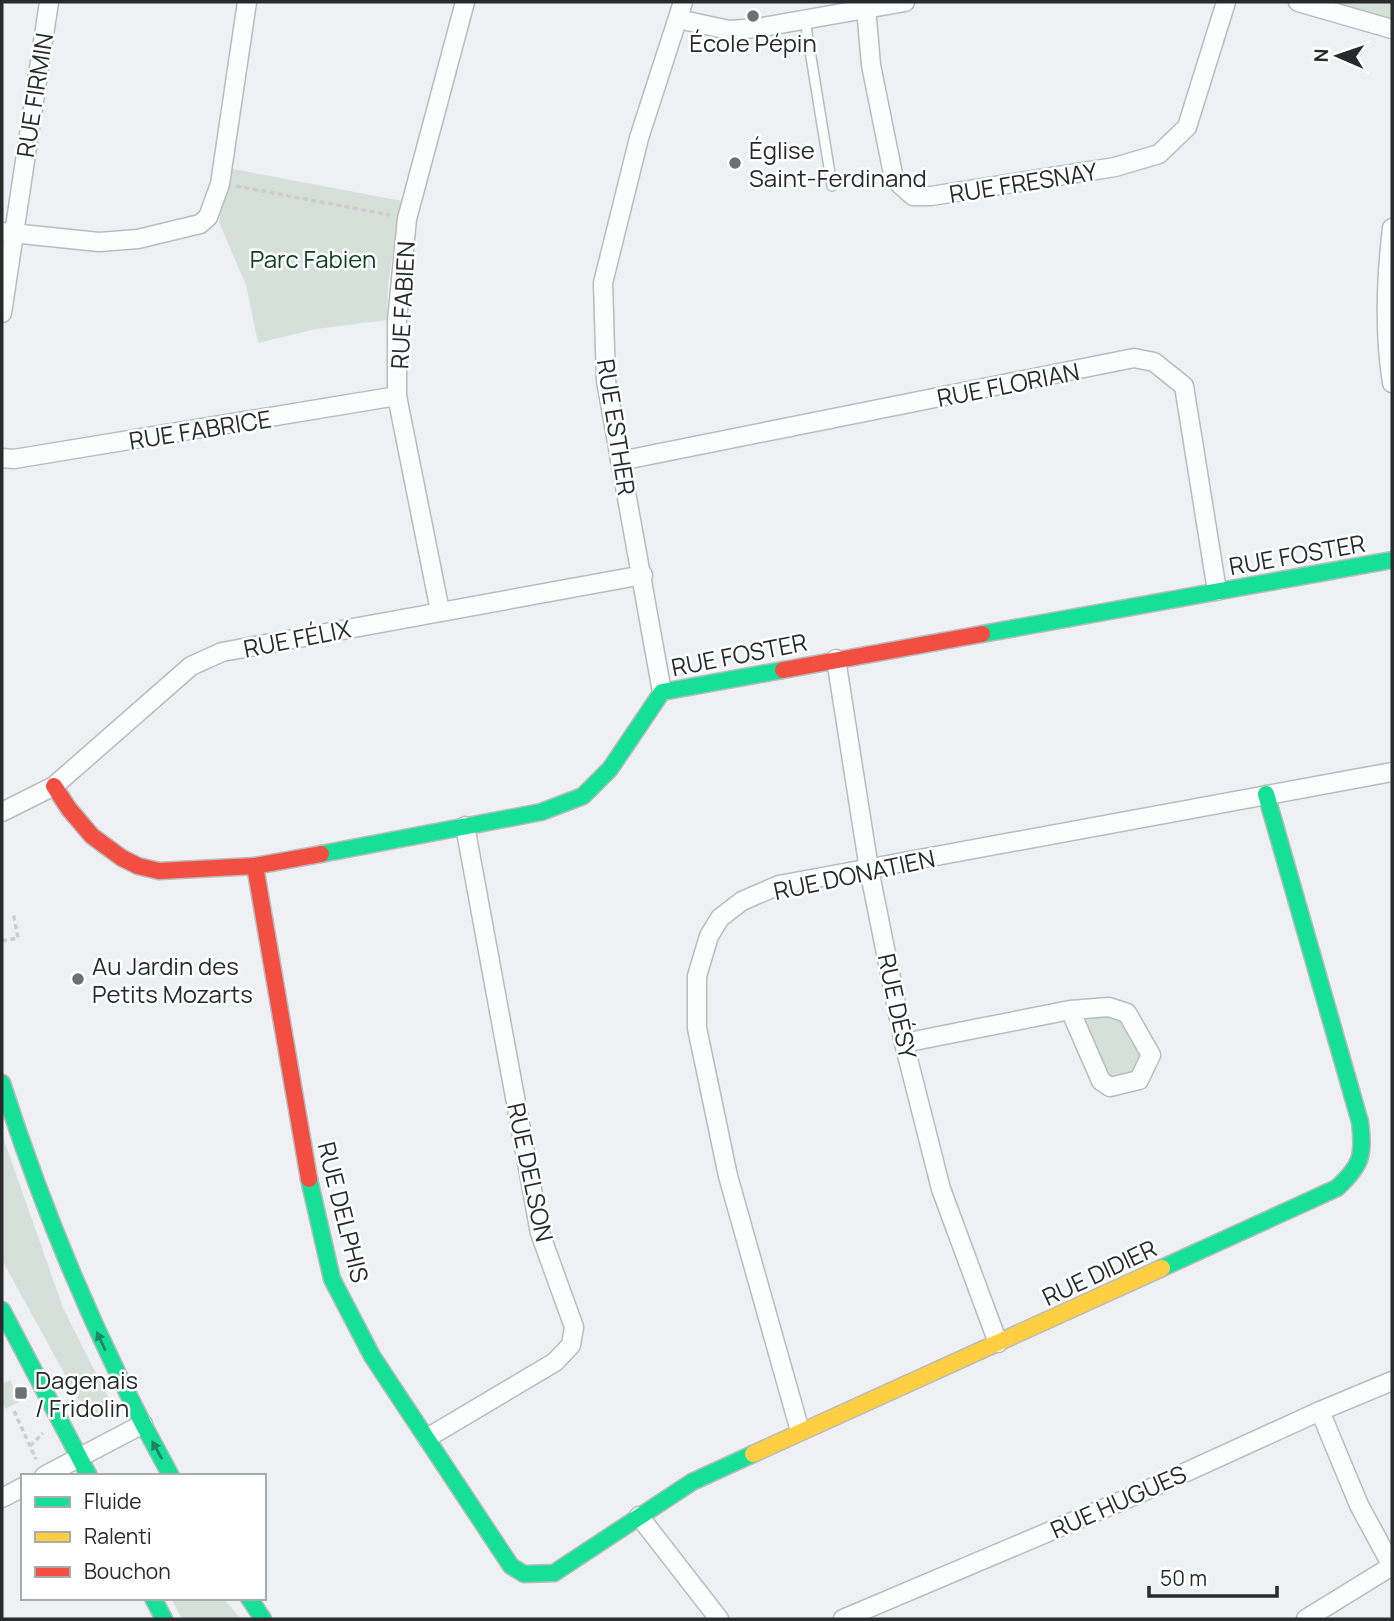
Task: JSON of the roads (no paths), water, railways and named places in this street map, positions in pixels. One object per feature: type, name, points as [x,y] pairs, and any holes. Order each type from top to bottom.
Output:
[{"type":"street","name":"RUE FIRMIN","points":[[2,313],[7,232],[49,2]]},
{"type":"street","points":[[7,232],[99,242],[138,239],[200,224],[208,217],[220,184],[247,2]]},
{"type":"street","name":"RUE FABIEN","points":[[440,611],[397,396],[397,320],[407,219],[465,2]]},
{"type":"street","points":[[680,10],[729,30],[757,29],[905,2]]},
{"type":"street","name":"RUE FRESNAY","points":[[866,8],[871,65],[894,179],[913,196],[931,197],[1115,167],[1160,154],[1187,127],[1226,2]]},
{"type":"street","points":[[1298,2],[1392,29]]},
{"type":"street","name":"RUE ESTHER","points":[[662,692],[606,381],[603,283],[639,138],[680,10]]},
{"type":"street","points":[[1392,228],[1387,271],[1388,358],[1392,383]]},
{"type":"street","name":"RUE FLORIAN","points":[[620,461],[1134,358],[1154,362],[1184,386],[1217,591]]},
{"type":"street","name":"RUE FABRICE","points":[[2,458],[14,459],[397,396]]},
{"type":"street","name":"RUE FOSTER","points":[[54,786],[92,836],[138,866],[159,871],[256,866],[541,812],[583,796],[610,769],[662,692],[1392,560]]},
{"type":"street","name":"RUE FÉLIX","points":[[2,812],[54,786],[191,666],[222,652],[643,575]]},
{"type":"street","name":"RUE DÉSY","points":[[836,659],[869,869],[904,1043],[941,1189],[998,1343]]},
{"type":"street","name":"RUE DONATIEN","points":[[800,1431],[728,1176],[697,1028],[697,976],[709,936],[720,918],[742,901],[779,885],[1392,772]]},
{"type":"street","name":"RUE DIDIER","points":[[511,1566],[523,1574],[554,1573],[692,1482],[1336,1188],[1355,1171],[1364,1153],[1360,1122],[1266,794]]},
{"type":"street","name":"RUE DELSON","points":[[427,1438],[555,1362],[571,1345],[574,1327],[540,1233],[466,826]]},
{"type":"street","name":"RUE DELPHIS","points":[[256,866],[307,1168],[332,1279],[372,1356],[511,1566]]},
{"type":"street","points":[[904,1043],[1070,1010],[1109,1007],[1127,1013],[1150,1055],[1139,1080],[1110,1087],[1101,1081],[1070,1010]]},
{"type":"street","points":[[2,1083],[37,1189],[72,1278],[170,1474]]},
{"type":"street","points":[[2,1310],[88,1474]]},
{"type":"street","name":"RUE HUGUES","points":[[843,1619],[1138,1494],[1392,1381]]},
{"type":"street","points":[[1306,1619],[1392,1566],[1359,1505],[1320,1411]]},
{"type":"street","points":[[40,1468],[79,1458],[143,1424]]},
{"type":"street","points":[[2,1498],[21,1488]]},
{"type":"street","points":[[639,1516],[719,1619]]},
{"type":"street","points":[[154,1600],[164,1619]]},
{"type":"street","points":[[250,1600],[263,1619]]},
{"type":"lane","points":[[805,20],[832,186]]},
{"type":"place","name":"École Pépin","points":[[753,16]]},
{"type":"place","name":"Église Saint-Ferdinand","points":[[735,163]]},
{"type":"place","name":"Au Jardin des Petits Mozarts","points":[[78,979]]},
{"type":"place","name":"Dagenais / Fridolin","points":[[21,1393]]},
{"type":"park label","name":"Parc Fabien","points":[[313,258]]}]
